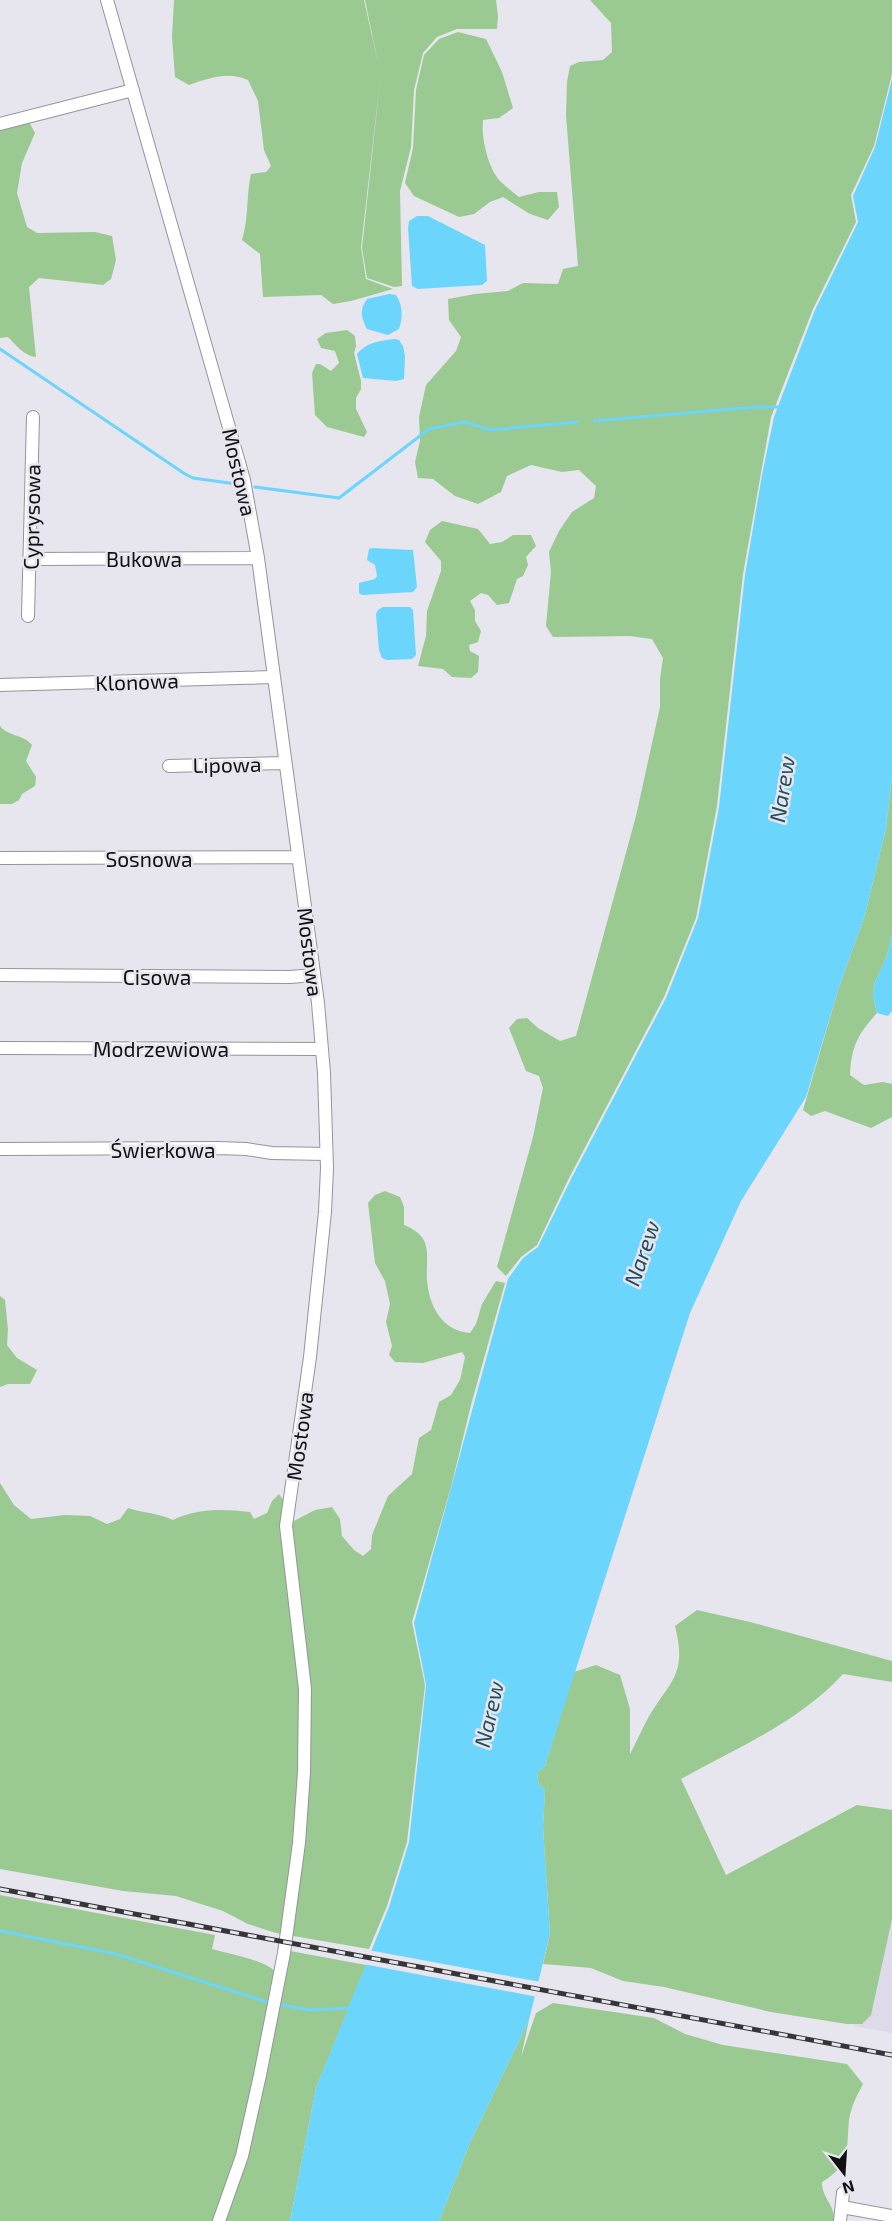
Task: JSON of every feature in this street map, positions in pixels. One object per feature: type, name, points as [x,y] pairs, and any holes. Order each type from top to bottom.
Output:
[{"type":"street","name":"Mostowa","points":[[107,0],[244,480],[258,558],[322,1049],[326,1154],[325,1212],[310,1357],[286,1526],[305,1689],[306,1716],[298,1843],[289,1924],[273,2009],[242,2156],[219,2221]]},
{"type":"street","points":[[0,124],[133,90]]},
{"type":"street","name":"Cyprysowa","points":[[28,616],[33,417]]},
{"type":"street","name":"Bukowa","points":[[30,559],[258,558]]},
{"type":"street","name":"Klonowa","points":[[0,685],[274,677]]},
{"type":"street","name":"Lipowa","points":[[169,766],[285,763]]},
{"type":"street","name":"Sosnowa","points":[[0,858],[298,857]]},
{"type":"street","name":"Cisowa","points":[[0,975],[266,977],[314,975]]},
{"type":"street","name":"Modrzewiowa","points":[[0,1048],[322,1049]]},
{"type":"street","name":"Świerkowa","points":[[0,1149],[218,1148],[272,1153],[326,1154]]},
{"type":"street","points":[[840,2221],[843,2193]]},
{"type":"street","points":[[842,2207],[892,2216]]},
{"type":"shaded area","points":[[892,1902],[892,2033],[854,2026]]},
{"type":"green space","points":[[174,0],[364,0],[379,67],[365,0],[496,0],[497,29],[457,29],[437,37],[423,53],[414,90],[411,147],[400,191],[402,286],[394,287],[367,278],[362,248],[381,72],[361,247],[366,279],[393,289],[333,304],[321,295],[263,297],[260,254],[242,240],[246,224],[251,174],[266,172],[271,166],[264,150],[258,101],[248,80],[241,77],[219,77],[189,85],[175,77],[172,37]]},
{"type":"green space","points":[[590,0],[892,0],[892,74],[874,146],[851,195],[856,222],[813,309],[771,417],[743,574],[717,806],[696,918],[664,997],[569,1178],[537,1245],[521,1257],[506,1276],[497,1267],[533,1137],[543,1088],[539,1076],[526,1071],[509,1028],[517,1019],[527,1018],[538,1028],[560,1041],[576,1036],[636,816],[660,707],[663,658],[652,639],[629,636],[553,637],[546,626],[551,572],[549,552],[572,512],[594,498],[596,486],[579,470],[562,472],[531,465],[507,476],[501,492],[478,504],[455,496],[433,479],[418,478],[415,462],[420,441],[419,417],[426,385],[456,351],[461,337],[449,320],[448,299],[508,291],[523,283],[558,284],[563,269],[578,266],[566,115],[567,82],[570,66],[579,62],[603,60],[612,52],[611,23]]},
{"type":"green space","points":[[458,32],[486,39],[502,72],[513,108],[499,118],[483,120],[484,144],[492,169],[500,181],[519,197],[539,192],[557,192],[559,207],[548,220],[530,214],[503,197],[490,202],[474,214],[459,217],[414,196],[405,183],[413,148],[416,90],[424,55],[439,39]]},
{"type":"green space","points":[[29,122],[35,133],[22,163],[17,193],[27,227],[37,233],[95,232],[112,236],[116,260],[111,279],[103,285],[39,278],[29,287],[36,357],[17,347],[8,337],[0,338],[0,128]]},
{"type":"green space","points":[[347,330],[355,336],[354,353],[361,381],[361,389],[356,398],[356,409],[367,432],[364,437],[327,427],[315,415],[312,373],[316,364],[331,371],[339,363],[335,351],[321,348],[317,339],[326,333]]},
{"type":"green space","points":[[442,521],[478,529],[490,544],[502,542],[513,535],[531,535],[536,546],[526,557],[528,565],[523,576],[517,579],[509,603],[497,605],[488,595],[481,593],[470,601],[475,610],[475,621],[481,631],[478,642],[469,645],[470,651],[479,656],[478,672],[471,678],[452,677],[443,669],[418,666],[426,636],[427,611],[441,571],[441,561],[425,542],[430,530]]},
{"type":"green space","points":[[0,726],[32,745],[26,761],[36,777],[35,786],[12,804],[0,804]]},
{"type":"green space","points":[[892,777],[892,935],[887,956],[875,982],[873,996],[877,1013],[857,1041],[852,1056],[850,1075],[864,1085],[883,1082],[892,1084],[892,1117],[871,1128],[825,1111],[811,1116],[803,1110],[839,987],[865,915],[886,828]]},
{"type":"green space","points":[[385,1191],[400,1197],[404,1207],[404,1225],[424,1240],[427,1252],[428,1290],[439,1316],[452,1328],[470,1333],[476,1324],[482,1304],[496,1281],[505,1283],[451,1487],[412,1622],[425,1685],[407,1842],[387,1906],[369,1949],[276,1933],[248,1924],[223,1911],[176,1896],[123,1891],[0,1869],[0,1483],[14,1505],[31,1519],[65,1515],[90,1516],[107,1524],[120,1519],[128,1508],[173,1520],[201,1511],[220,1510],[250,1512],[254,1519],[267,1513],[272,1501],[279,1494],[292,1522],[315,1510],[332,1507],[340,1519],[342,1536],[354,1550],[363,1556],[371,1549],[372,1535],[388,1496],[412,1474],[419,1438],[431,1430],[439,1402],[451,1395],[460,1380],[465,1357],[462,1352],[423,1363],[395,1362],[389,1355],[392,1346],[386,1322],[390,1304],[385,1281],[375,1263],[368,1203],[375,1195]]},
{"type":"green space","points":[[0,1296],[5,1300],[7,1345],[17,1358],[37,1370],[30,1384],[8,1384],[0,1387]]},
{"type":"green space","points":[[697,1610],[750,1622],[892,1661],[892,1682],[843,1674],[826,1691],[787,1720],[681,1779],[726,1875],[857,1805],[892,1810],[892,1919],[871,2015],[862,2024],[847,2024],[771,2012],[664,1987],[623,1981],[591,1968],[543,1964],[550,1934],[543,1827],[545,1790],[539,1785],[537,1773],[545,1766],[574,1672],[596,1665],[620,1675],[630,1709],[630,1754],[678,1668],[675,1626]]},
{"type":"green space","points":[[0,1895],[215,1935],[212,1949],[256,1961],[275,1972],[290,1951],[366,1965],[316,2088],[290,2221],[0,2221]]},
{"type":"green space","points":[[553,2003],[654,2018],[685,2034],[723,2045],[847,2064],[863,2084],[850,2115],[846,2155],[838,2169],[822,2182],[824,2193],[833,2210],[834,2221],[439,2221],[470,2143],[529,2020],[521,2057],[536,2013]]},
{"type":"water","name":"Narew","points":[[892,79],[892,777],[886,828],[865,915],[839,987],[806,1097],[741,1201],[690,1313],[545,1766],[537,1773],[539,1785],[545,1790],[543,1827],[550,1934],[529,2020],[470,2143],[439,2221],[290,2221],[316,2088],[389,1907],[409,1842],[426,1685],[414,1623],[508,1279],[523,1258],[538,1247],[666,998],[698,918],[719,807],[745,575],[774,417],[815,310],[858,222],[853,196],[875,147]]},
{"type":"water","points":[[417,216],[428,216],[485,245],[487,281],[482,285],[418,289],[412,286],[408,228],[409,221]]},
{"type":"water","points":[[389,294],[396,295],[400,303],[402,316],[399,329],[388,335],[367,329],[362,314],[364,303],[367,299]]},
{"type":"water","points":[[399,340],[403,346],[404,379],[396,381],[363,378],[357,354],[379,341]]},
{"type":"water","points":[[369,549],[413,550],[417,587],[413,592],[362,595],[359,593],[359,583],[375,579],[377,576],[375,565],[367,560]]},
{"type":"water","points":[[383,607],[410,607],[413,610],[416,655],[412,659],[387,660],[382,658],[379,650],[376,614]]},
{"type":"water","points":[[892,935],[892,1011],[888,1016],[877,1013],[873,996],[875,982],[887,956]]},
{"type":"pier","points":[[368,1950],[541,1982],[538,1997],[363,1964]]},
{"type":"waterway","points":[[0,349],[185,474],[193,478],[236,484]]},
{"type":"waterway","points":[[594,421],[778,407]]},
{"type":"waterway","points":[[255,487],[339,498],[429,429],[465,422],[490,430],[578,422]]},
{"type":"waterway","points":[[0,1931],[116,1954],[270,2003]]},
{"type":"waterway","points":[[277,2004],[310,2010],[350,2008]]},
{"type":"railway","points":[[0,1889],[892,2055]]}]
